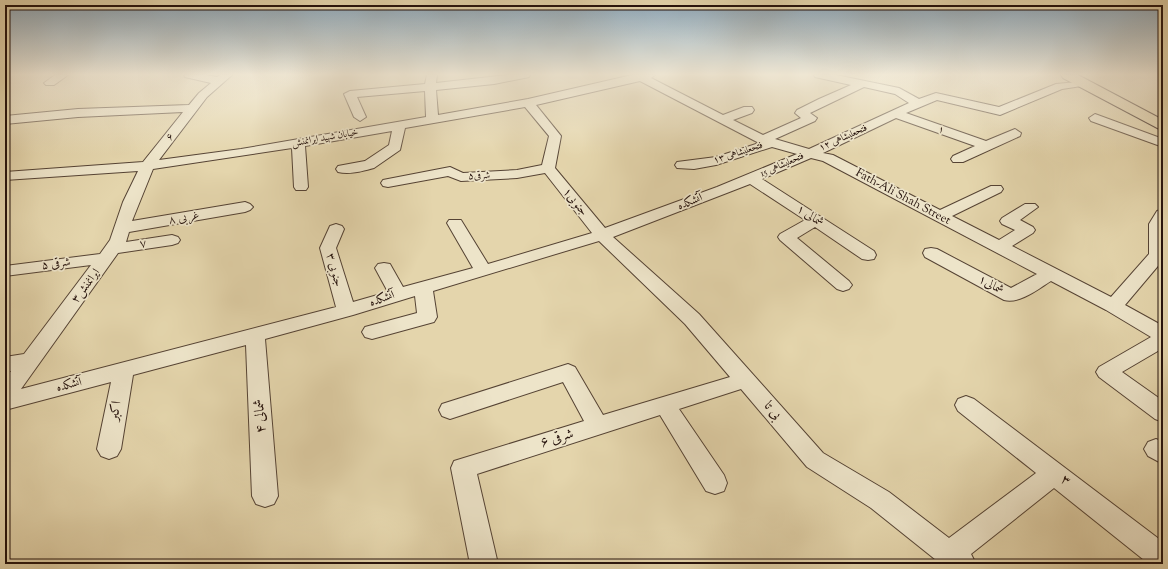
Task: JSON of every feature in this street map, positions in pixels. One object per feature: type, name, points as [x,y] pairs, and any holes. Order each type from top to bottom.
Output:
[{"type":"main road","points":[[1122,102],[1163,126]]},
{"type":"main road","points":[[1134,102],[1163,115]]},
{"type":"street","name":"۶","points":[[147,166],[198,102]]},
{"type":"street","points":[[353,102],[360,117]]},
{"type":"street","points":[[432,102],[432,120]]},
{"type":"street","name":"خیابان شهید ایرانمنش","points":[[5,176],[147,166],[298,143],[534,102]]},
{"type":"street","name":"Fath-Ali Shah Street","points":[[689,102],[722,120],[767,141],[811,152],[828,158],[1113,306],[1163,335]]},
{"type":"street","name":"فتحعلیشاهی ۱۳","points":[[682,165],[702,165],[721,160],[767,141],[811,118],[801,113],[823,102]]},
{"type":"street","points":[[960,102],[1000,111],[1023,102]]},
{"type":"street","points":[[78,113],[87,103]]},
{"type":"street","points":[[528,103],[538,113],[555,136],[548,168]]},
{"type":"street","name":"فتحعلیشاهی ۱۲","points":[[811,152],[918,103]]},
{"type":"street","points":[[5,120],[78,113],[193,108]]},
{"type":"street","points":[[722,120],[748,110]]},
{"type":"street","name":"۱","points":[[896,114],[986,146]]},
{"type":"street","points":[[1095,118],[1163,143]]},
{"type":"street","points":[[343,169],[369,165],[395,147],[399,126]]},
{"type":"street","points":[[958,158],[1015,133]]},
{"type":"street","points":[[298,143],[301,187]]},
{"type":"street","name":"فتحعلیشاهی 15","points":[[752,179],[811,152]]},
{"type":"street","name":"ایرانمنش۳","points":[[5,395],[110,253],[122,228],[147,166]]},
{"type":"street","name":"شرقی۵","points":[[388,183],[450,171],[461,177],[517,174],[548,168]]},
{"type":"street","name":"جنوبی۱","points":[[548,168],[602,235]]},
{"type":"street","name":"۱ شمالی","points":[[752,179],[817,220],[868,255]]},
{"type":"street","name":"آتشکده","points":[[5,402],[123,372],[346,311],[398,294],[483,271],[602,235],[752,179]]},
{"type":"street","points":[[940,216],[996,189]]},
{"type":"street","name":"۸ غربی","points":[[122,228],[245,207]]},
{"type":"street","points":[[999,247],[1027,230],[1008,221],[1030,207]]},
{"type":"street","points":[[1113,306],[1158,255],[1161,234],[1157,224],[1163,214]]},
{"type":"street","points":[[817,220],[786,237],[843,285]]},
{"type":"street","points":[[454,222],[483,271]]},
{"type":"street","name":"۳ جنوبی","points":[[336,229],[328,248],[346,311]]},
{"type":"street","name":"بی تا","points":[[602,235],[692,319],[815,460],[880,500],[955,559]]},
{"type":"street","name":"۷","points":[[110,253],[172,240]]},
{"type":"street","name":"۵ شرقی","points":[[5,271],[110,253]]},
{"type":"street","name":"شمالی۱","points":[[931,253],[1011,296],[1050,274]]},
{"type":"street","points":[[384,268],[398,294]]},
{"type":"street","points":[[372,332],[427,317],[423,287]]},
{"type":"street","name":"۴ شمالی","points":[[254,336],[265,496]]},
{"type":"street","points":[[1163,339],[1106,372],[1163,413]]},
{"type":"street","points":[[5,364],[30,362]]},
{"type":"street","name":"اکبر","points":[[109,449],[123,372]]},
{"type":"street","points":[[450,410],[568,372],[598,426]]},
{"type":"street","name":"۶ شرقی","points":[[484,564],[463,468],[745,380]]},
{"type":"street","name":"۳","points":[[966,405],[1163,558]]},
{"type":"street","points":[[665,406],[715,483]]},
{"type":"street","points":[[955,559],[1055,473]]}]
